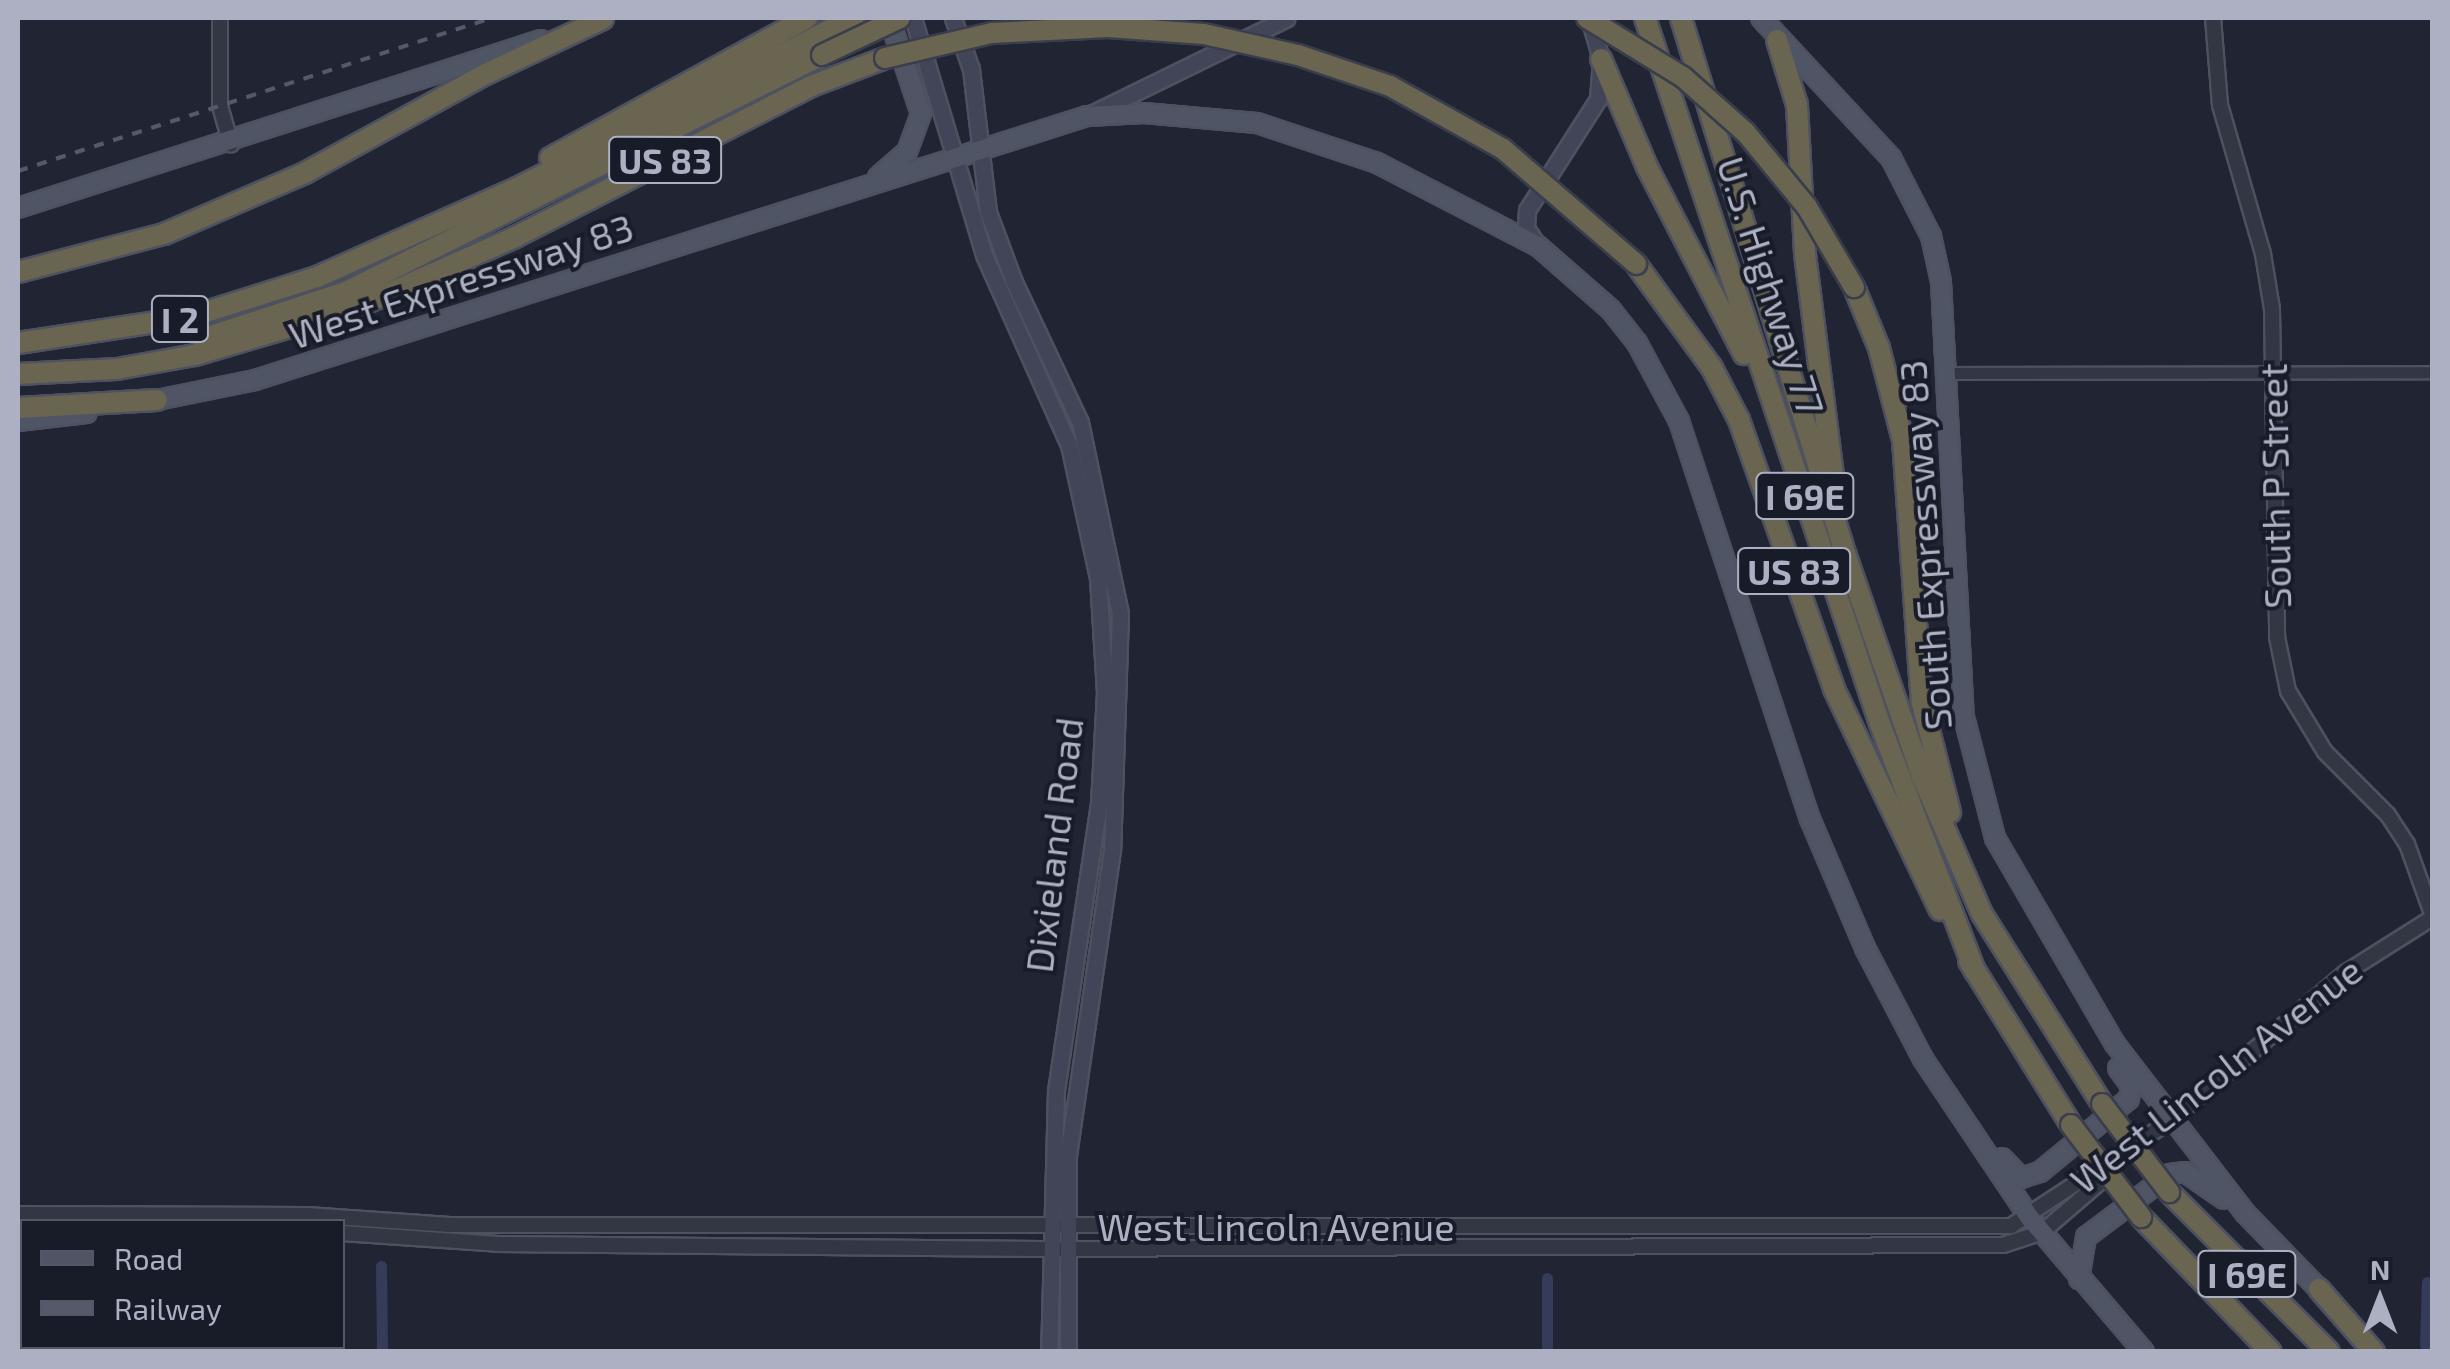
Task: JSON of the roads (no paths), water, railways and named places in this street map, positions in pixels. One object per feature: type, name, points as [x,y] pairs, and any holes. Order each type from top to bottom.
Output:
[{"type":"highway","points":[[18,272],[164,234],[305,173],[488,73],[606,18]]},
{"type":"highway","points":[[336,270],[807,18]]},
{"type":"highway","name":"US 83","points":[[336,270],[593,152],[854,18]]},
{"type":"highway","points":[[18,374],[193,342],[346,292],[900,18]]},
{"type":"highway","points":[[1588,18],[1671,68],[1746,133],[1807,206],[1854,287],[1879,348],[1904,440],[1925,723],[1982,914]]},
{"type":"highway","name":"U.S. Highway 77","points":[[1645,18],[1880,724],[1975,972]]},
{"type":"highway","name":"U.S. Highway 77","points":[[1681,18],[1845,554],[1923,780],[1982,914]]},
{"type":"highway","name":"US 83","points":[[18,374],[117,368],[194,355],[355,308],[514,237],[811,86],[885,58],[992,33],[1108,27],[1204,34],[1298,55],[1390,86],[1503,149],[1636,264],[1712,368],[1740,420],[1834,689],[1975,972]]},
{"type":"highway","points":[[1778,40],[1797,105],[1812,321],[1845,554]]},
{"type":"highway","points":[[1601,60],[1647,167],[1710,280],[1784,440]]},
{"type":"highway","name":"I 2","points":[[18,342],[190,317],[336,270]]},
{"type":"highway","points":[[18,408],[157,400]]},
{"type":"highway","name":"I 69E","points":[[1982,914],[2102,1104],[2169,1192],[2329,1352]]},
{"type":"highway","name":"I 69E","points":[[1975,972],[2070,1125],[2142,1217],[2271,1352]]},
{"type":"highway","points":[[2319,1289],[2374,1352]]},
{"type":"main road","points":[[18,208],[231,144],[606,18]]},
{"type":"main road","points":[[870,184],[907,152],[921,114],[889,18]]},
{"type":"main road","name":"Dixieland Road","points":[[912,18],[984,255],[1069,445],[1098,578],[1105,692],[1099,803],[1056,1090],[1048,1228],[1049,1352]]},
{"type":"main road","name":"Dixieland Road","points":[[953,18],[971,68],[996,235],[1080,422],[1120,614],[1112,850],[1076,1068],[1066,1228],[1068,1352]]},
{"type":"main road","points":[[1087,116],[1287,18]]},
{"type":"main road","points":[[1588,18],[1601,60],[1592,115],[1526,210],[1526,228],[1538,246],[1611,310],[1679,421],[1810,819],[1865,948],[1938,1079],[2036,1226],[2144,1352]]},
{"type":"main road","name":"South Expressway 83","points":[[1761,18],[1878,143],[1920,207],[1942,282],[1964,718],[1995,838],[2078,990],[2170,1122],[2245,1213],[2386,1352]]},
{"type":"main road","name":"West Expressway 83","points":[[18,420],[157,400],[274,374],[980,146],[1087,116],[1197,116],[1297,134],[1377,164],[1538,246]]},
{"type":"main road","points":[[1938,1079],[1950,1081],[2013,1173],[2033,1177],[2130,1094],[2078,990]]},
{"type":"main road","points":[[2079,1279],[2086,1237],[2170,1174],[2199,1180],[2245,1213]]},
{"type":"street","points":[[220,18],[220,106],[231,144]]},
{"type":"street","name":"South P Street","points":[[2214,18],[2220,105],[2268,275],[2274,372],[2277,637],[2288,691],[2324,752],[2388,814],[2407,844],[2432,916]]},
{"type":"street","points":[[1945,373],[2432,372]]},
{"type":"street","name":"West Lincoln Avenue","points":[[345,1234],[498,1244],[1048,1249],[2003,1245],[2036,1226],[2170,1122],[2344,973],[2432,916]]},
{"type":"street","name":"West Lincoln Avenue","points":[[18,1214],[266,1219]]},
{"type":"street","name":"West Lincoln Avenue","points":[[345,1222],[450,1226],[1048,1228],[2036,1226]]},
{"type":"waterway","points":[[381,1266],[382,1352]]},
{"type":"waterway","points":[[1547,1278],[1547,1352]]},
{"type":"waterway","points":[[2425,1345],[2427,1282]]},
{"type":"railway","points":[[18,171],[493,18]]}]
